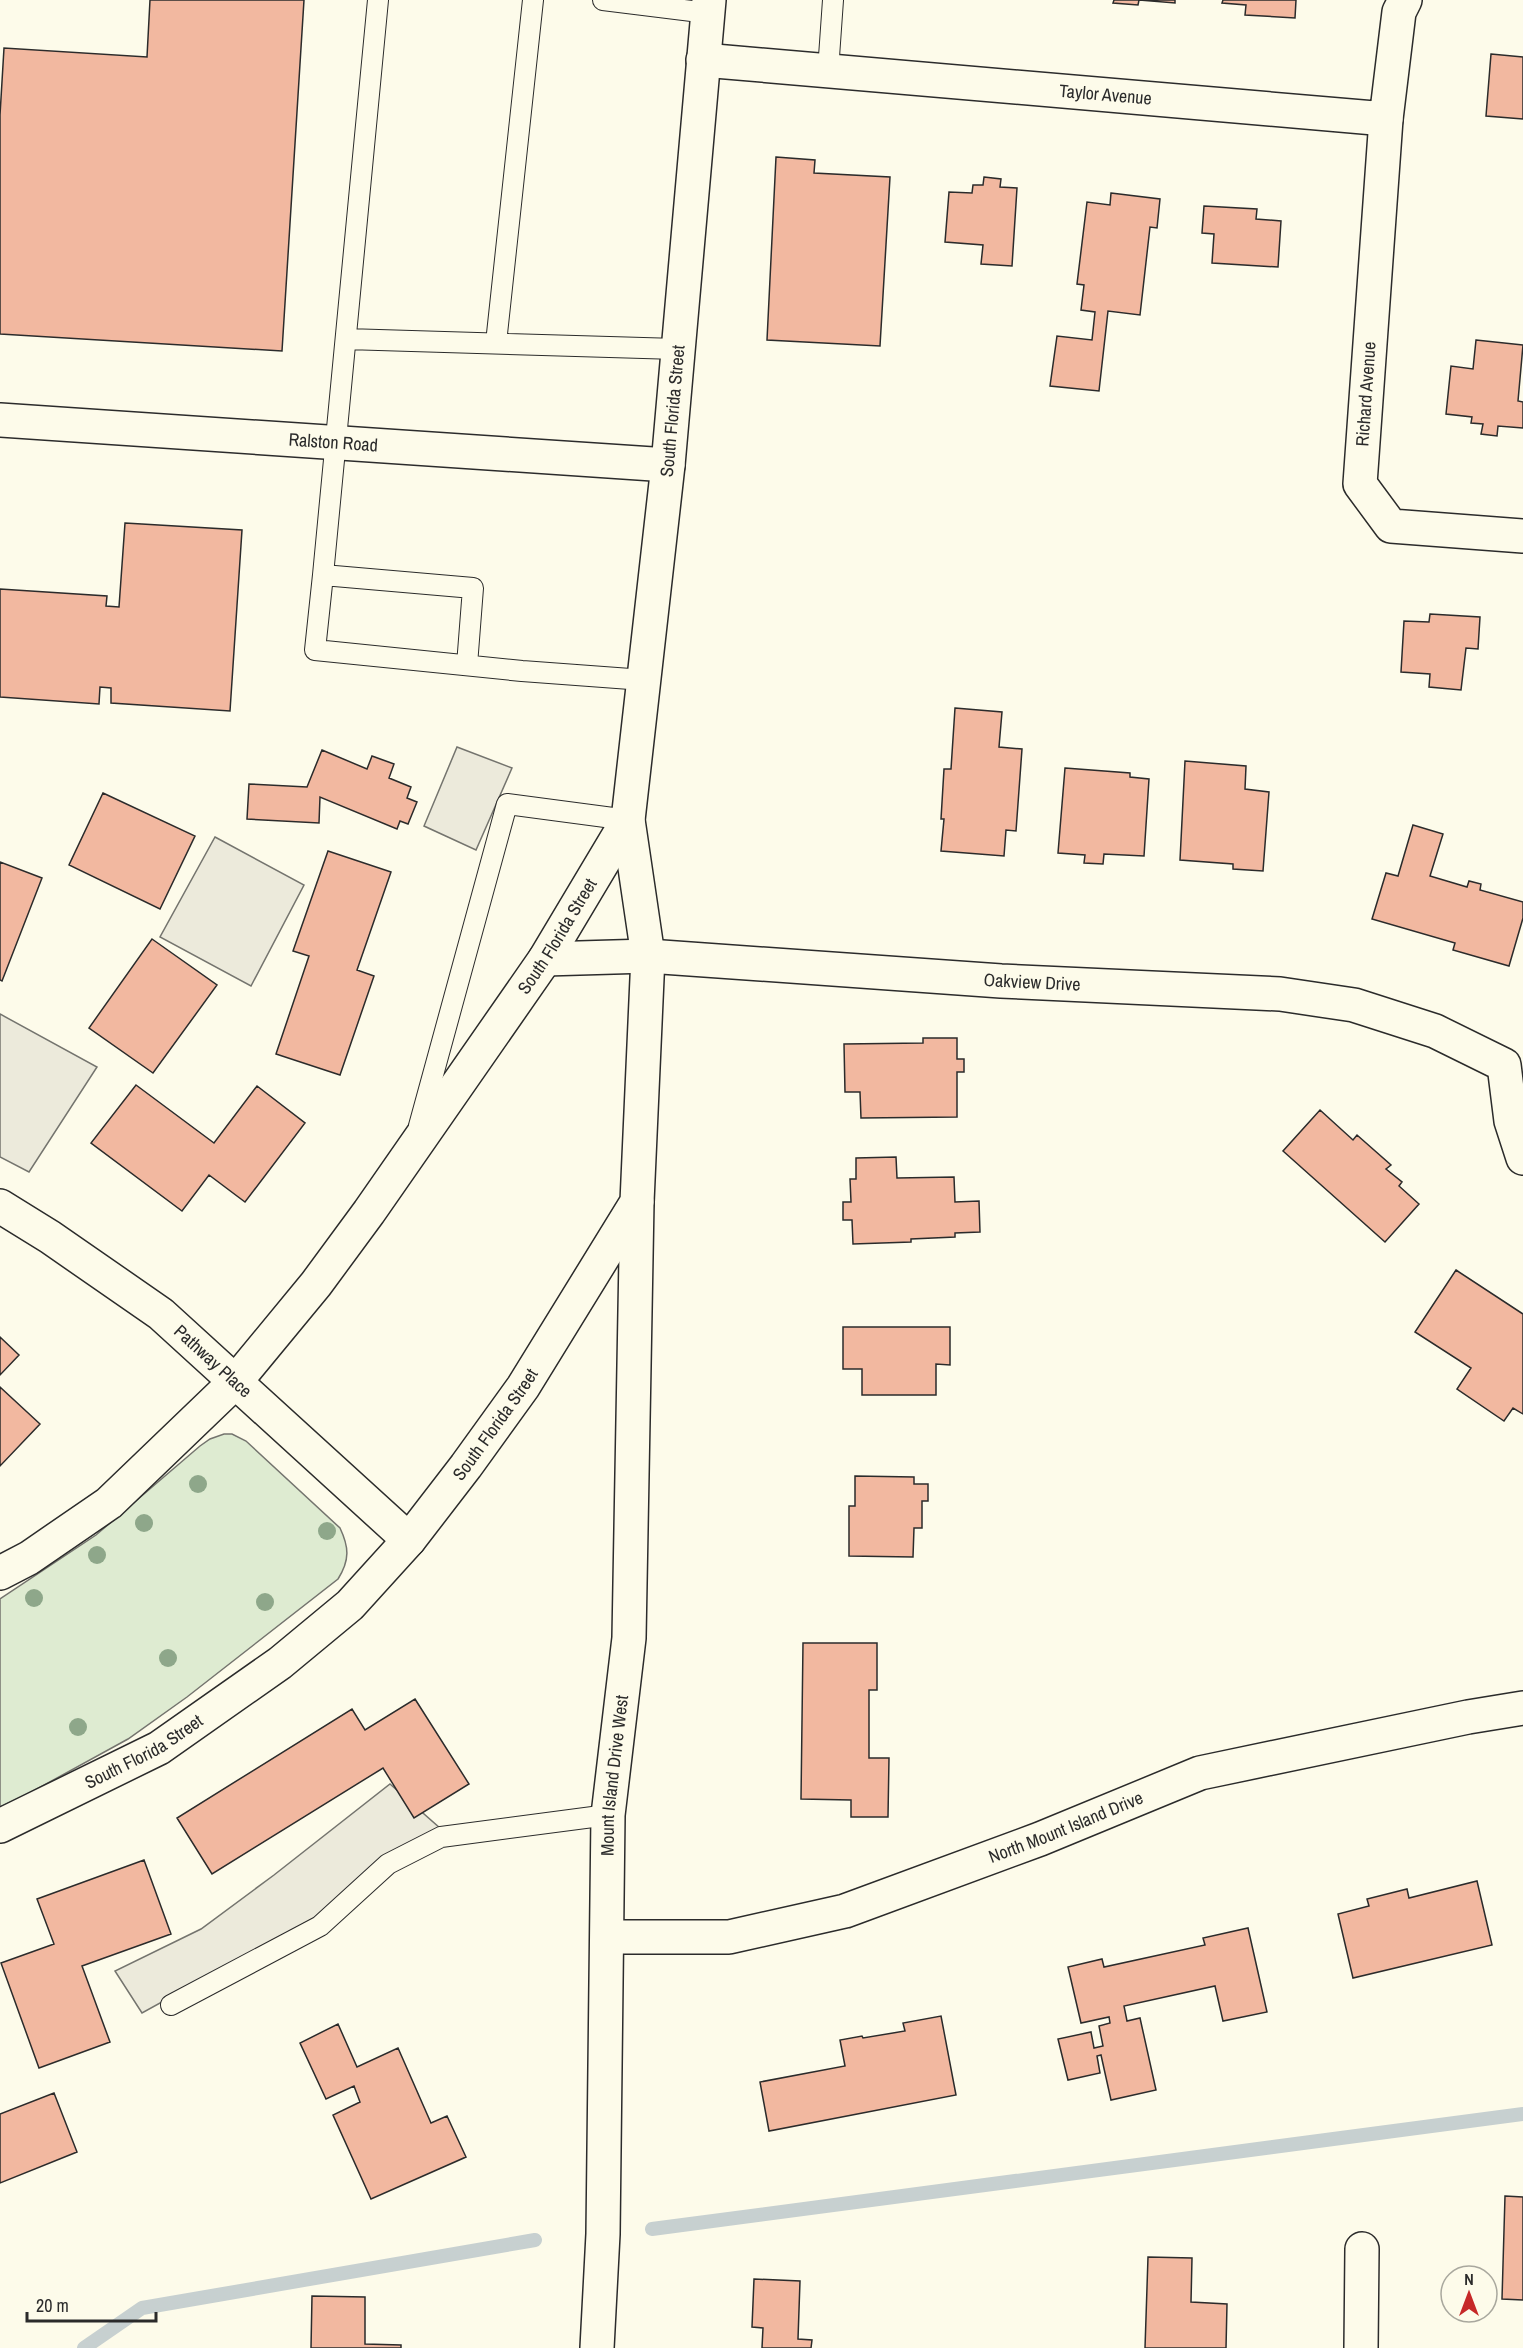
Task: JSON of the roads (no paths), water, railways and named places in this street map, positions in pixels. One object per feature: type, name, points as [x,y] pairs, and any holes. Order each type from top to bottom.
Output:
[{"type":"street","points":[[1386,119],[1399,12],[1405,0]]},
{"type":"street","name":"South Florida Street","points":[[0,1826],[159,1748],[271,1670],[350,1605],[409,1540],[523,1387],[637,1202],[648,956],[628,820],[668,465],[708,7]]},
{"type":"street","name":"Taylor Avenue","points":[[703,60],[1386,119]]},
{"type":"street","name":"Richard Avenue","points":[[1386,119],[1360,484],[1391,526],[1523,536]]},
{"type":"street","name":"Ralston Road","points":[[0,420],[668,465]]},
{"type":"street","name":"South Florida Street","points":[[0,1573],[29,1558],[109,1503],[236,1381],[316,1284],[414,1148],[546,959],[628,820]]},
{"type":"street","name":"Oakview Drive","points":[[546,959],[648,956],[1001,981],[1280,994],[1354,1005],[1434,1031],[1514,1069],[1511,1121],[1523,1158]]},
{"type":"street","name":"Mount Island Drive West","points":[[597,2348],[603,2234],[608,1815],[629,1638],[637,1202]]},
{"type":"street","name":"Pathway Place","points":[[0,1206],[50,1237],[161,1314],[409,1540]]},
{"type":"street","name":"North Mount Island Drive","points":[[608,1937],[729,1937],[845,1911],[1040,1839],[1200,1773],[1468,1717],[1523,1708]]},
{"type":"street","points":[[1361,2348],[1362,2249]]},
{"type":"lane","points":[[378,0],[315,650],[644,680]]},
{"type":"lane","points":[[496,343],[533,0]]},
{"type":"lane","points":[[603,0],[708,7]]},
{"type":"lane","points":[[828,71],[833,0]]},
{"type":"lane","points":[[346,339],[677,349]]},
{"type":"lane","points":[[323,575],[473,588],[467,665]]},
{"type":"lane","points":[[414,1148],[507,804],[628,820]]},
{"type":"lane","points":[[171,2005],[320,1926],[388,1864],[441,1837],[608,1815]]},
{"type":"waterway","points":[[652,2229],[1523,2114]]},
{"type":"waterway","points":[[84,2348],[142,2308],[535,2240]]}]
